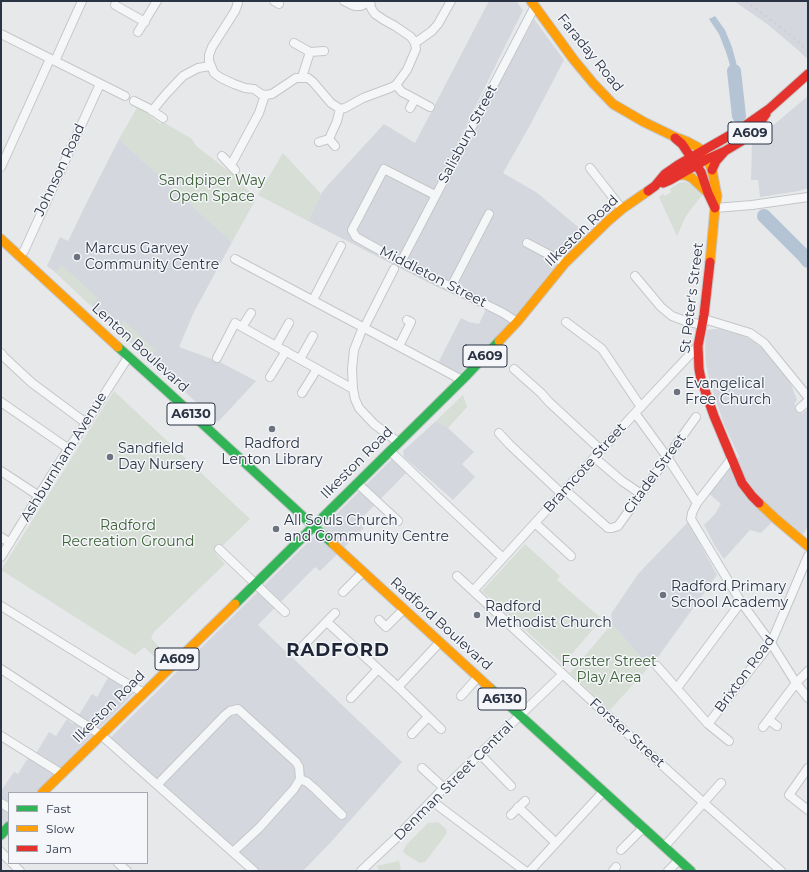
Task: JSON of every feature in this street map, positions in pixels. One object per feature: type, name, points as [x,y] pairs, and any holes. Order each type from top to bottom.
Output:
[{"type":"main road","name":"Faraday Road","points":[[533,3],[574,60],[613,104],[644,122],[696,145],[707,159]]},
{"type":"main road","name":"A609","points":[[654,186],[665,174],[691,157],[739,130],[769,109],[808,74]]},
{"type":"main road","name":"A609","points":[[654,186],[670,180],[740,142],[756,128],[769,109]]},
{"type":"main road","name":"Faraday Road","points":[[675,137],[682,144],[696,165]]},
{"type":"main road","name":"A609","points":[[712,170],[716,161],[725,151]]},
{"type":"main road","name":"St Peter's Street","points":[[707,159],[712,170],[717,196],[714,208],[713,236],[703,322],[698,346],[699,369],[704,389],[742,483],[752,496],[808,546]]},
{"type":"main road","name":"St Peter's Street","points":[[696,165],[703,176],[714,208]]},
{"type":"main road","name":"St Peter's Street","points":[[680,174],[692,178],[708,193]]},
{"type":"main road","name":"Ilkeston Road","points":[[43,792],[462,380],[517,322],[565,263],[608,221],[654,186]]},
{"type":"main road","name":"Lenton Boulevard","points":[[1,239],[313,526]]},
{"type":"main road","name":"Radford Boulevard","points":[[313,526],[691,871]]},
{"type":"main road","points":[[1,835],[8,827]]},
{"type":"street","points":[[1,166],[82,1]]},
{"type":"street","points":[[138,32],[157,1]]},
{"type":"street","points":[[237,1],[238,3],[235,11],[212,47],[209,55],[210,66],[214,73],[221,78],[245,88],[254,88],[261,94],[265,95],[272,94],[296,78],[308,78],[331,103],[340,109],[396,85],[406,70],[416,49],[415,42],[395,26],[375,14],[369,2],[361,6],[355,6],[344,1]]},
{"type":"street","points":[[415,42],[432,31],[438,24],[451,1]]},
{"type":"street","name":"Salisbury Street","points":[[400,262],[533,3]]},
{"type":"street","points":[[115,5],[145,22]]},
{"type":"street","points":[[1,34],[125,96]]},
{"type":"street","points":[[294,43],[310,52],[324,51]]},
{"type":"street","points":[[302,77],[310,52]]},
{"type":"street","points":[[152,111],[174,84],[183,76],[198,68],[210,66]]},
{"type":"street","name":"Johnson Road","points":[[19,256],[24,251],[100,84]]},
{"type":"street","points":[[396,85],[402,92],[430,107]]},
{"type":"street","points":[[222,156],[233,167],[256,120],[265,95]]},
{"type":"street","points":[[410,108],[415,99]]},
{"type":"street","points":[[134,101],[163,118]]},
{"type":"street","points":[[319,142],[329,139],[337,122],[340,109]]},
{"type":"street","points":[[329,139],[335,146]]},
{"type":"street","points":[[590,168],[622,209]]},
{"type":"street","name":"Middleton Street","points":[[435,195],[384,169],[352,230],[356,237],[400,262],[503,313],[517,322]]},
{"type":"street","points":[[714,208],[752,205],[808,196]]},
{"type":"street","points":[[451,287],[489,214]]},
{"type":"street","points":[[527,243],[565,263]]},
{"type":"street","points":[[313,300],[341,246]]},
{"type":"street","points":[[235,258],[462,380]]},
{"type":"street","points":[[394,269],[354,350],[352,369],[355,399],[362,411],[374,424],[398,442]]},
{"type":"street","points":[[635,276],[660,307],[672,316],[685,321],[703,322],[750,334],[764,344],[808,396]]},
{"type":"street","points":[[242,326],[251,313]]},
{"type":"street","points":[[399,346],[409,321]]},
{"type":"street","points":[[566,322],[602,349],[641,406]]},
{"type":"street","points":[[217,358],[235,323],[353,389]]},
{"type":"street","points":[[276,346],[289,323]]},
{"type":"street","points":[[300,359],[313,336]]},
{"type":"street","name":"Bramcote Street","points":[[473,591],[641,406],[698,346]]},
{"type":"street","points":[[270,377],[286,351]]},
{"type":"street","points":[[1,353],[32,383],[86,423]]},
{"type":"street","name":"Ashburnham Avenue","points":[[1,557],[128,357]]},
{"type":"street","points":[[520,362],[512,371],[601,450]]},
{"type":"street","points":[[302,393],[317,369]]},
{"type":"street","points":[[800,408],[808,401]]},
{"type":"street","points":[[1,402],[69,449]]},
{"type":"street","points":[[635,413],[667,457],[697,503]]},
{"type":"street","name":"Citadel Street","points":[[564,492],[608,528],[618,526],[696,417]]},
{"type":"street","points":[[499,433],[509,444],[564,492]]},
{"type":"street","points":[[390,451],[503,558]]},
{"type":"street","points":[[595,458],[622,481],[641,494]]},
{"type":"street","points":[[732,458],[697,503],[691,519],[741,602],[771,643],[796,683],[808,698]]},
{"type":"street","points":[[1,471],[39,496]]},
{"type":"street","points":[[357,483],[386,505],[398,521]]},
{"type":"street","points":[[536,523],[572,556]]},
{"type":"street","points":[[1,537],[10,543]]},
{"type":"street","points":[[219,549],[285,612]]},
{"type":"street","name":"Brixton Road","points":[[708,724],[771,643],[808,556]]},
{"type":"street","points":[[343,592],[363,572]]},
{"type":"street","name":"Forster Street","points":[[457,576],[620,727],[781,871]]},
{"type":"street","points":[[677,688],[741,602]]},
{"type":"street","points":[[1,606],[121,680],[144,692]]},
{"type":"street","points":[[379,620],[386,627],[404,609]]},
{"type":"street","points":[[303,646],[335,612]]},
{"type":"street","points":[[327,622],[441,729]]},
{"type":"street","points":[[398,687],[440,642]]},
{"type":"street","points":[[657,666],[708,724],[729,741]]},
{"type":"street","points":[[1,669],[101,735],[254,871]]},
{"type":"street","points":[[356,696],[378,669]]},
{"type":"street","points":[[763,727],[796,683],[808,670]]},
{"type":"street","name":"Denman Street Central","points":[[361,871],[395,839],[444,788],[563,674]]},
{"type":"street","points":[[461,696],[478,677]]},
{"type":"street","points":[[157,785],[225,715],[234,709],[238,709],[296,762],[299,767],[300,779],[294,789],[259,828],[233,852]]},
{"type":"street","points":[[412,734],[428,718]]},
{"type":"street","points":[[769,720],[777,726]]},
{"type":"street","points":[[1,736],[62,774]]},
{"type":"street","points":[[480,754],[508,783],[499,786]]},
{"type":"street","points":[[422,768],[444,788]]},
{"type":"street","points":[[808,768],[789,795],[808,810]]},
{"type":"street","points":[[300,779],[307,782],[342,815]]},
{"type":"street","points":[[664,847],[721,783]]},
{"type":"street","points":[[530,871],[603,792]]},
{"type":"street","points":[[432,801],[525,871]]},
{"type":"street","points":[[511,815],[525,801]]},
{"type":"street","points":[[518,808],[556,843]]},
{"type":"street","points":[[621,850],[643,828]]},
{"type":"street","points":[[668,871],[679,860]]},
{"type":"street","points":[[119,864],[127,871]]},
{"type":"shaded area","points":[[489,1],[516,1],[523,10],[434,190],[441,193],[534,19],[564,60],[503,173],[536,192],[583,231],[502,332],[459,374],[438,363],[461,318],[469,322],[479,324],[486,309],[437,287],[308,221],[321,194],[327,186],[384,124],[415,143]]},
{"type":"shaded area","points":[[734,1],[808,1],[808,55],[806,58],[767,24]]},
{"type":"shaded area","points":[[808,96],[808,188],[799,191],[760,197],[758,180],[751,180],[752,143]]},
{"type":"shaded area","points":[[119,139],[232,242],[194,312],[179,347],[220,362],[256,381],[218,422],[47,266],[60,237],[68,241]]},
{"type":"shaded area","points":[[719,329],[741,335],[752,340],[762,348],[790,382],[797,400],[794,404],[802,414],[808,409],[808,526],[802,536],[778,516],[761,533],[750,530],[724,559],[704,525],[715,514],[721,504],[707,492],[727,466],[739,457],[724,424],[710,383],[706,364],[705,346],[707,330]]},
{"type":"shaded area","points":[[436,421],[448,428],[474,452],[462,464],[475,477],[453,500],[404,457],[403,451]]},
{"type":"shaded area","points":[[394,457],[408,471],[358,522],[364,528],[320,571],[315,567],[258,625],[402,762],[331,842],[303,871],[258,871],[109,739]]},
{"type":"shaded area","name":"Radford Primary School Academy","points":[[688,522],[717,575],[658,657],[649,667],[612,624],[611,614],[638,574]]},
{"type":"shaded area","points":[[109,676],[135,692],[36,792],[8,792],[8,821],[1,829],[1,791],[14,772],[18,774],[28,758],[32,760],[49,732],[56,736],[67,719],[73,724],[92,694],[97,697]]},
{"type":"green space","name":"Sandpiper Way Open Space","points":[[138,106],[160,124],[163,122],[192,139],[196,146],[234,175],[256,199],[232,242],[119,139]]},
{"type":"green space","points":[[283,153],[321,194],[308,221],[258,195]]},
{"type":"green space","points":[[684,182],[693,186],[702,195],[686,216],[677,236],[659,197],[663,194],[665,196],[671,192],[670,189],[679,183]]},
{"type":"green space","points":[[62,265],[98,298],[91,306],[55,272]]},
{"type":"green space","points":[[123,320],[157,351],[151,356],[149,355],[147,357],[117,330],[122,325]]},
{"type":"green space","name":"Radford Recreation Ground","points":[[114,391],[250,519],[215,553],[225,564],[154,632],[151,638],[166,655],[159,661],[144,647],[135,655],[1,570]]},
{"type":"green space","points":[[463,395],[467,407],[448,428],[436,421]]},
{"type":"green space","points":[[525,544],[560,576],[557,580],[602,619],[563,664],[482,591]]},
{"type":"green space","name":"Forster Street Play Area","points":[[612,624],[649,667],[610,710],[570,673]]},
{"type":"green space","points":[[438,822],[446,829],[447,833],[426,861],[420,863],[405,854],[403,851],[406,845],[428,823]]},
{"type":"green space","points":[[399,861],[401,871],[379,871],[377,866]]},
{"type":"water","points":[[715,16],[725,30],[732,47],[740,88],[733,90],[730,65],[726,52],[719,34],[709,19]]},
{"type":"waterway","points":[[734,71],[739,116]]},
{"type":"waterway","points":[[764,216],[808,261]]},
{"type":"railway","points":[[746,1],[788,33],[808,51]]},
{"type":"traffic: fast","points":[[235,604],[467,375],[499,341]]},
{"type":"traffic: fast","points":[[118,347],[333,544]]},
{"type":"traffic: fast","points":[[490,688],[691,871]]},
{"type":"traffic: fast","points":[[1,835],[8,827]]},
{"type":"traffic: slow","points":[[531,1],[574,60],[613,104],[644,122],[699,148],[707,159],[712,170],[717,196],[710,262]]},
{"type":"traffic: slow","points":[[680,175],[686,175],[692,178],[707,192]]},
{"type":"traffic: slow","points":[[499,341],[517,322],[565,263],[608,221],[648,191]]},
{"type":"traffic: slow","points":[[1,239],[118,347]]},
{"type":"traffic: slow","points":[[759,503],[808,546]]},
{"type":"traffic: slow","points":[[333,544],[490,688]]},
{"type":"traffic: slow","points":[[43,792],[235,604]]},
{"type":"traffic: jam","points":[[648,191],[655,186],[665,174],[678,165],[739,130],[769,109],[808,74]]},
{"type":"traffic: jam","points":[[663,183],[740,142],[756,128],[766,114]]},
{"type":"traffic: jam","points":[[675,138],[682,144],[701,172],[715,208]]},
{"type":"traffic: jam","points":[[712,170],[716,161],[724,152]]},
{"type":"traffic: jam","points":[[710,262],[704,315],[698,346],[701,379],[714,416],[742,483],[759,503]]},
{"type":"place","name":"Marcus Garvey Community Centre","points":[[77,257]]},
{"type":"place","name":"Evangelical Free Church","points":[[677,392]]},
{"type":"place","name":"Radford Lenton Library","points":[[272,429]]},
{"type":"place","name":"Sandfield Day Nursery","points":[[110,457]]},
{"type":"place","name":"All Souls Church and Community Centre","points":[[276,529]]},
{"type":"place","name":"Radford Primary School Academy","points":[[663,595]]},
{"type":"place","name":"Radford Methodist Church","points":[[477,615]]},
{"type":"district","name":"RADFORD","points":[[338,651]]}]
